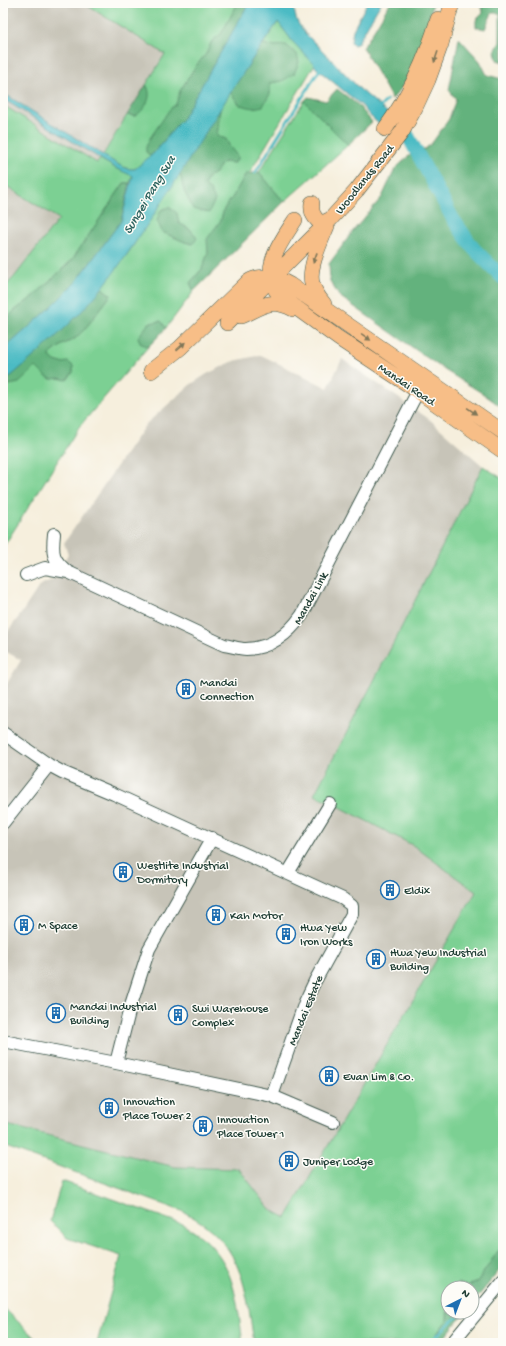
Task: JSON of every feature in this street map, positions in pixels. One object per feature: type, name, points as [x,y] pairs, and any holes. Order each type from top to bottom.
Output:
[{"type":"main road","name":"Woodlands Road","points":[[401,120],[405,100],[417,78],[431,41],[442,3]]},
{"type":"main road","name":"Woodlands Road","points":[[280,304],[260,306],[227,323],[330,220],[357,190],[390,134],[401,120],[434,63],[452,3]]},
{"type":"main road","points":[[312,203],[311,210],[319,222],[330,220]]},
{"type":"main road","points":[[295,220],[276,251],[271,266],[272,279],[275,290],[280,296],[310,318]]},
{"type":"main road","points":[[330,220],[314,259],[311,282],[318,296],[333,315]]},
{"type":"main road","points":[[151,371],[180,348],[248,282],[258,277],[272,279]]},
{"type":"main road","name":"Mandai Road","points":[[272,279],[283,281],[503,432]]},
{"type":"main road","points":[[242,309],[259,301],[269,301],[287,306],[310,318]]},
{"type":"main road","name":"Mandai Road","points":[[310,318],[503,451]]},
{"type":"street","name":"Mandai Link","points":[[54,534],[53,556],[58,564],[68,572],[224,645],[245,649],[261,647],[284,636],[293,628],[302,615],[418,391]]},
{"type":"street","name":"Mandai Link","points":[[26,575],[45,568],[68,572]]},
{"type":"street","name":"Mandai Estate","points":[[3,733],[49,765],[62,772],[288,873],[343,899],[352,906],[352,914],[305,1002],[272,1096]]},
{"type":"street","points":[[3,822],[49,765]]},
{"type":"street","points":[[288,873],[330,804]]},
{"type":"street","points":[[116,1063],[130,1008],[149,949],[212,838]]},
{"type":"street","points":[[3,1042],[116,1063],[272,1096],[333,1122]]},
{"type":"street","points":[[452,1343],[503,1281]]},
{"type":"shaded area","points":[[3,3],[197,3],[76,198],[15,276],[3,289]]},
{"type":"shaded area","points":[[261,355],[328,388],[342,359],[429,419],[483,466],[392,646],[314,795],[325,799],[414,846],[476,892],[286,1218],[270,1209],[239,1169],[175,1167],[3,1124],[3,690],[21,660],[3,650],[3,638],[40,585],[54,579],[68,554],[64,543],[146,424],[190,385],[207,374],[234,361]]},
{"type":"green space","points":[[83,3],[238,3],[221,35],[212,41],[206,54],[195,67],[180,91],[176,105],[170,109],[146,152],[151,156],[142,164],[133,169],[128,169],[103,155],[127,115],[135,116],[148,88],[146,85],[165,54]]},
{"type":"green space","points":[[238,3],[249,3],[183,118],[151,156],[146,152],[146,147],[150,138],[170,109],[176,104],[180,91],[195,67],[206,54],[212,41],[221,34]]},
{"type":"green space","points":[[390,3],[433,3],[423,41],[414,66],[401,89],[392,99],[363,48]]},
{"type":"green space","points":[[475,3],[503,3],[503,62],[497,60],[495,51],[500,42],[500,13],[492,13],[485,29],[476,27],[476,20],[483,13],[482,7]]},
{"type":"green space","points":[[278,22],[293,42],[315,64],[249,174],[246,174],[224,209],[221,220],[208,239],[208,253],[202,269],[190,283],[194,291],[166,328],[161,321],[140,343],[148,347],[79,427],[4,546],[3,552],[3,390],[9,385],[19,382],[36,366],[44,375],[51,379],[59,378],[67,380],[73,372],[73,366],[54,361],[49,355],[62,345],[76,338],[85,329],[111,295],[102,288],[133,246],[180,173],[184,191],[204,186],[208,177],[215,173],[223,162],[235,163],[226,139],[217,136],[220,109],[230,92],[240,105],[270,94],[270,83],[282,81],[286,45],[272,46],[263,44]],"holes":[[[179,223],[191,230],[193,244],[162,232]]]},
{"type":"green space","points":[[459,38],[480,61],[487,75],[502,79],[503,85],[503,408],[446,371],[339,296],[330,281],[329,264],[353,231],[382,197],[395,169],[412,153],[425,149],[432,143],[449,119],[456,99],[449,90]]},
{"type":"green space","points":[[263,44],[272,46],[286,45],[297,54],[299,62],[294,74],[282,81],[270,83],[270,94],[263,106],[253,108],[240,105],[230,92]]},
{"type":"green space","points":[[146,85],[149,98],[145,106],[135,116],[127,115]]},
{"type":"green space","points":[[337,89],[358,105],[372,122],[348,145],[304,101],[308,97],[326,101]]},
{"type":"green space","points":[[304,101],[348,145],[284,202],[259,172]]},
{"type":"green space","points":[[3,105],[97,163],[100,159],[117,169],[133,175],[130,183],[124,183],[72,260],[34,296],[14,311],[3,323],[3,289],[15,276],[59,219],[3,184]]},
{"type":"green space","points":[[220,109],[217,136],[226,139],[238,157],[235,163],[223,162],[215,173],[208,177],[204,186],[210,190],[215,200],[209,213],[193,209],[184,191],[180,173]]},
{"type":"green space","points":[[259,172],[284,202],[194,291],[190,283],[202,269],[208,253],[207,239],[221,220],[224,209],[246,174]]},
{"type":"green space","points":[[124,183],[130,183],[121,221],[76,282],[47,311],[3,350],[3,323],[14,311],[34,296],[72,260]]},
{"type":"green space","points":[[169,207],[177,213],[179,223],[191,230],[197,238],[193,244],[162,232],[157,220],[161,210]]},
{"type":"green space","points":[[102,288],[111,295],[85,329],[76,338],[62,345],[49,355],[57,362],[68,362],[73,366],[73,372],[67,380],[59,378],[51,379],[44,375],[36,367],[19,383],[9,385],[3,390],[3,383],[59,333]]},
{"type":"green space","points":[[161,321],[166,328],[148,347],[140,343],[138,337],[149,323]]},
{"type":"green space","points":[[483,466],[503,479],[503,1250],[498,1251],[478,1280],[440,1280],[440,1320],[447,1320],[430,1343],[254,1343],[242,1278],[229,1250],[205,1225],[184,1212],[3,1146],[3,1124],[175,1167],[239,1169],[270,1209],[286,1218],[476,892],[414,846],[325,799],[314,795],[392,646]]},
{"type":"green space","points":[[62,1181],[182,1224],[207,1241],[221,1259],[232,1281],[243,1343],[97,1343],[121,1256],[67,1238],[50,1221]]},
{"type":"green space","points":[[503,1250],[503,1266],[480,1294],[480,1280],[478,1280],[498,1251]]},
{"type":"green space","points":[[3,1307],[40,1343],[3,1343]]},
{"type":"green space","points":[[447,1320],[459,1320],[440,1343],[430,1343]]},
{"type":"water","name":"Sungei Pang Sua","points":[[249,3],[294,3],[296,19],[305,33],[361,90],[389,114],[380,125],[362,106],[316,68],[278,22],[255,55],[171,189],[127,255],[103,287],[68,325],[3,383],[3,350],[47,311],[76,282],[121,221],[133,176],[117,169],[3,99],[3,93],[119,165],[127,169],[135,169],[154,153],[183,118]]},
{"type":"water","points":[[367,3],[381,3],[357,44],[353,45],[351,42],[353,30]]},
{"type":"waterway","points":[[255,173],[320,69]]},
{"type":"waterway","points":[[379,108],[387,100]]},
{"type":"waterway","points":[[408,136],[453,219],[474,249],[503,278]]},
{"type":"waterway","points":[[429,1343],[453,1320]]},
{"type":"place","name":"Mandai Connection","points":[[186,689]]},
{"type":"place","name":"Westlite Industrial Dormitory","points":[[123,872]]},
{"type":"place","name":"Eldix","points":[[390,890]]},
{"type":"place","name":"Kah Motor","points":[[216,915]]},
{"type":"place","name":"M Space","points":[[24,925]]},
{"type":"place","name":"Hwa Yew Iron Works","points":[[286,934]]},
{"type":"place","name":"Hwa Yew Industrial Building","points":[[376,959]]},
{"type":"place","name":"Mandai Industrial Building","points":[[56,1013]]},
{"type":"place","name":"Swi Warehouse Complex","points":[[178,1015]]},
{"type":"place","name":"Evan Lim & Co.","points":[[329,1076]]},
{"type":"place","name":"Innovation Place Tower 2","points":[[109,1108]]},
{"type":"place","name":"Innovation Place Tower 1","points":[[203,1126]]},
{"type":"place","name":"Juniper Lodge","points":[[289,1161]]}]
